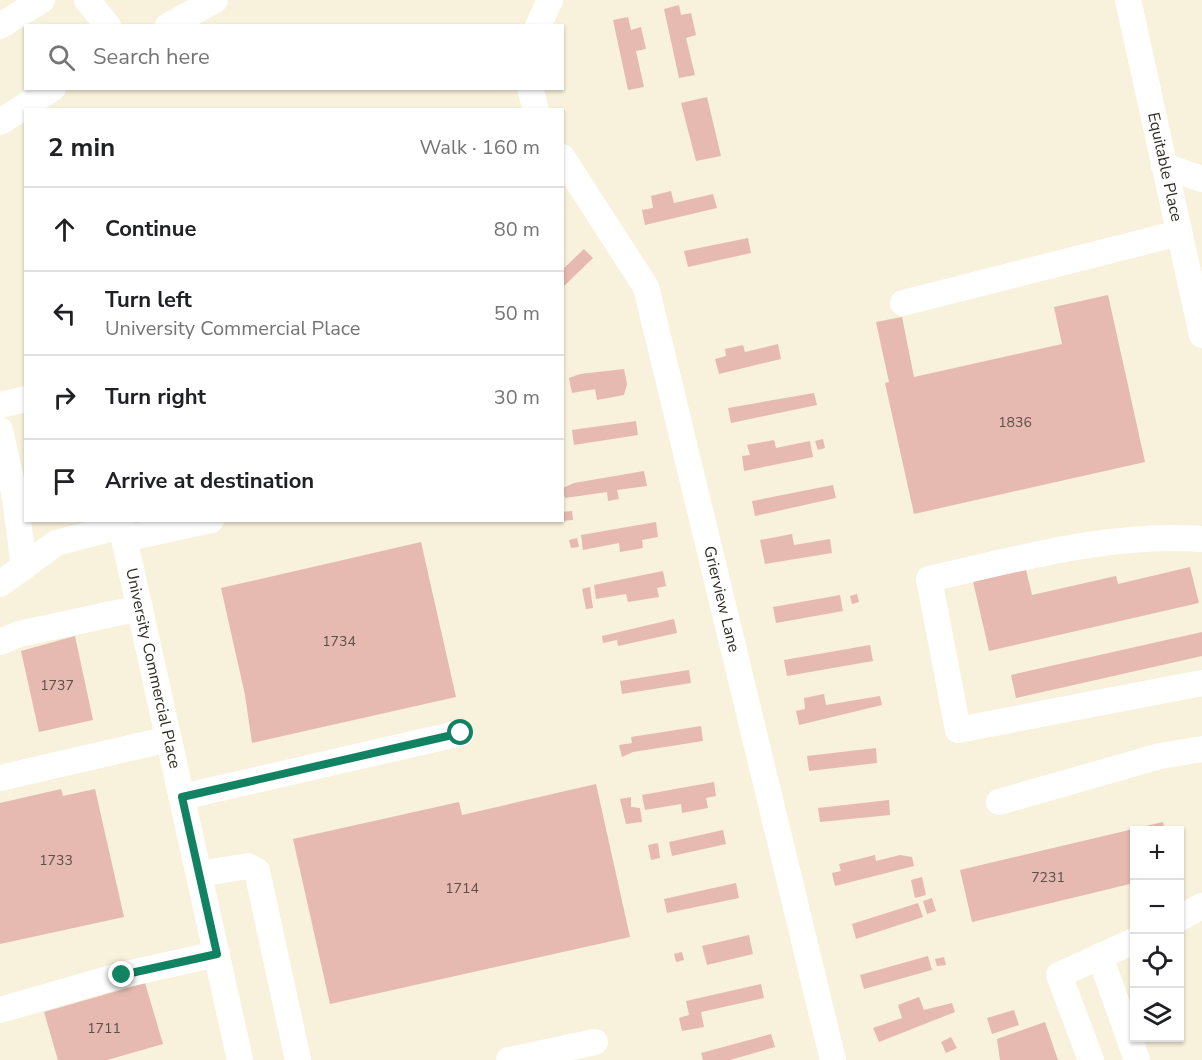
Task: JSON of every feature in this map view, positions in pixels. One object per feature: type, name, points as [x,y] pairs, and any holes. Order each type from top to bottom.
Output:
[{"type":"street","points":[[0,26],[42,0]]},
{"type":"street","points":[[87,0],[106,24]]},
{"type":"street","points":[[172,24],[215,0]]},
{"type":"street","points":[[539,24],[550,0]]},
{"type":"street","name":"Equitable Place","points":[[1128,0],[1202,335]]},
{"type":"street","points":[[29,106],[50,90]]},
{"type":"street","points":[[531,90],[535,108]]},
{"type":"street","points":[[0,122],[24,109]]},
{"type":"street","name":"Grierview Lane","points":[[564,159],[646,287],[834,1060]]},
{"type":"street","points":[[1164,166],[1202,179]]},
{"type":"street","points":[[903,303],[1179,233]]},
{"type":"street","points":[[0,405],[24,399]]},
{"type":"street","points":[[0,430],[15,497],[24,567]]},
{"type":"street","points":[[0,584],[56,543],[122,529],[191,522]]},
{"type":"street","name":"University Commercial Place","points":[[122,529],[240,1060]]},
{"type":"street","points":[[1202,538],[1177,537],[1062,549],[929,579],[958,730],[1202,683]]},
{"type":"street","points":[[0,642],[19,634],[140,608]]},
{"type":"street","points":[[182,797],[461,733]]},
{"type":"street","points":[[0,778],[169,740]]},
{"type":"street","points":[[999,802],[1160,756],[1202,749]]},
{"type":"street","points":[[199,874],[248,866],[257,871],[298,1060]]},
{"type":"street","points":[[1184,915],[1202,906]]},
{"type":"street","points":[[1091,1060],[1059,975],[1130,943]]},
{"type":"street","points":[[0,1010],[122,975],[217,954]]},
{"type":"street","points":[[1100,956],[1137,1060]]},
{"type":"street","points":[[508,1060],[595,1042]]},
{"type":"building","points":[[679,5],[681,15],[691,13],[696,35],[686,38],[695,75],[679,78],[664,9]]},
{"type":"building","points":[[628,17],[631,30],[641,27],[646,49],[636,51],[644,87],[628,90],[613,20]]},
{"type":"building","points":[[707,97],[721,156],[696,161],[681,103]]},
{"type":"building","points":[[671,191],[674,203],[713,194],[717,208],[645,225],[642,210],[653,208],[651,196]]},
{"type":"building","points":[[748,238],[751,253],[688,267],[684,251]]},
{"type":"building","points":[[584,249],[593,258],[564,286],[564,268]]},
{"type":"building","points":[[1108,295],[1145,462],[914,514],[885,383],[889,382],[876,322],[902,317],[914,377],[1062,344],[1054,307]]},
{"type":"building","points":[[778,344],[781,359],[719,374],[715,359],[726,356],[725,349],[743,345],[745,352]]},
{"type":"building","points":[[624,369],[627,384],[624,395],[597,400],[595,389],[572,393],[569,378],[580,374]]},
{"type":"building","points":[[814,393],[817,405],[731,423],[728,408]]},
{"type":"building","points":[[636,421],[638,435],[574,445],[572,430]]},
{"type":"building","points":[[823,439],[825,448],[818,450],[815,441]]},
{"type":"building","points":[[774,440],[776,448],[810,441],[813,457],[744,471],[742,456],[750,455],[747,445]]},
{"type":"building","points":[[644,471],[647,486],[617,490],[619,499],[608,501],[607,492],[565,498],[564,488],[574,483]]},
{"type":"building","points":[[833,485],[836,498],[755,516],[752,501]]},
{"type":"building","points":[[572,511],[573,520],[564,521],[564,512]]},
{"type":"building","points":[[656,522],[658,537],[642,540],[643,548],[620,552],[619,543],[583,550],[581,535]]},
{"type":"building","points":[[792,534],[794,545],[830,539],[832,553],[765,564],[760,540]]},
{"type":"building","points":[[577,538],[579,547],[571,548],[569,540]]},
{"type":"building","points":[[421,542],[456,697],[252,743],[245,695],[221,588]]},
{"type":"building","points":[[1025,565],[1032,595],[1116,576],[1118,584],[1190,567],[1199,603],[989,651],[972,577]]},
{"type":"building","points":[[663,571],[666,586],[657,588],[659,597],[628,602],[626,594],[596,599],[594,585]]},
{"type":"building","points":[[590,587],[593,608],[586,609],[582,589]]},
{"type":"building","points":[[857,594],[859,602],[852,604],[850,596]]},
{"type":"building","points":[[840,595],[843,611],[776,623],[773,607]]},
{"type":"building","points":[[674,619],[677,633],[618,646],[617,640],[603,643],[602,636]]},
{"type":"building","points":[[1202,632],[1202,656],[1016,698],[1011,675]]},
{"type":"building","points":[[75,636],[93,720],[39,732],[21,651]]},
{"type":"building","points":[[870,645],[873,661],[787,676],[784,660]]},
{"type":"building","points":[[689,670],[691,683],[622,694],[620,681]]},
{"type":"building","points":[[824,694],[826,705],[880,696],[882,705],[799,725],[796,711],[805,709],[804,698]]},
{"type":"building","points":[[701,726],[703,741],[633,752],[622,757],[619,745],[632,743],[631,737]]},
{"type":"building","points":[[876,748],[877,763],[809,771],[807,756]]},
{"type":"building","points":[[714,782],[716,796],[706,798],[708,808],[682,813],[681,804],[645,810],[642,795]]},
{"type":"building","points":[[596,784],[630,937],[330,1004],[293,839],[459,802],[462,815]]},
{"type":"building","points":[[61,789],[63,796],[95,789],[124,917],[0,944],[0,803]]},
{"type":"building","points":[[631,797],[631,807],[640,808],[642,822],[626,824],[620,799]]},
{"type":"building","points":[[889,800],[890,815],[820,822],[818,808]]},
{"type":"building","points":[[1163,822],[1164,826],[1146,826]]},
{"type":"building","points":[[723,830],[726,844],[672,856],[669,842]]},
{"type":"building","points":[[1130,830],[1130,884],[972,922],[960,870]]},
{"type":"building","points":[[658,843],[660,858],[651,860],[648,845]]},
{"type":"building","points":[[875,855],[876,861],[900,855],[912,857],[914,866],[835,886],[832,873],[841,871],[839,864]]},
{"type":"building","points":[[922,877],[926,895],[915,898],[911,880]]},
{"type":"building","points":[[736,883],[739,898],[667,913],[664,899]]},
{"type":"building","points":[[932,898],[936,911],[927,914],[923,901]]},
{"type":"building","points":[[918,903],[923,917],[856,939],[852,924]]},
{"type":"building","points":[[749,935],[753,954],[707,965],[702,946]]},
{"type":"building","points":[[682,952],[684,960],[676,962],[674,954]]},
{"type":"building","points":[[928,956],[932,970],[864,989],[860,975]]},
{"type":"building","points":[[944,957],[946,965],[937,966],[935,959]]},
{"type":"building","points":[[145,983],[163,1044],[107,1060],[58,1060],[44,1012]]},
{"type":"building","points":[[761,984],[764,998],[701,1012],[704,1027],[682,1031],[679,1018],[689,1015],[686,1001]]},
{"type":"building","points":[[919,997],[924,1010],[952,1003],[955,1012],[879,1042],[873,1028],[902,1018],[898,1005]]},
{"type":"building","points":[[1014,1010],[1019,1025],[992,1034],[987,1018]]},
{"type":"building","points":[[1045,1022],[1058,1060],[1000,1060],[997,1039]]},
{"type":"building","points":[[771,1034],[775,1047],[730,1060],[703,1060],[701,1053]]},
{"type":"building","points":[[951,1037],[957,1048],[946,1053],[941,1042]]},
{"type":"route","points":[[122,975],[217,954],[182,797],[461,733]]}]
